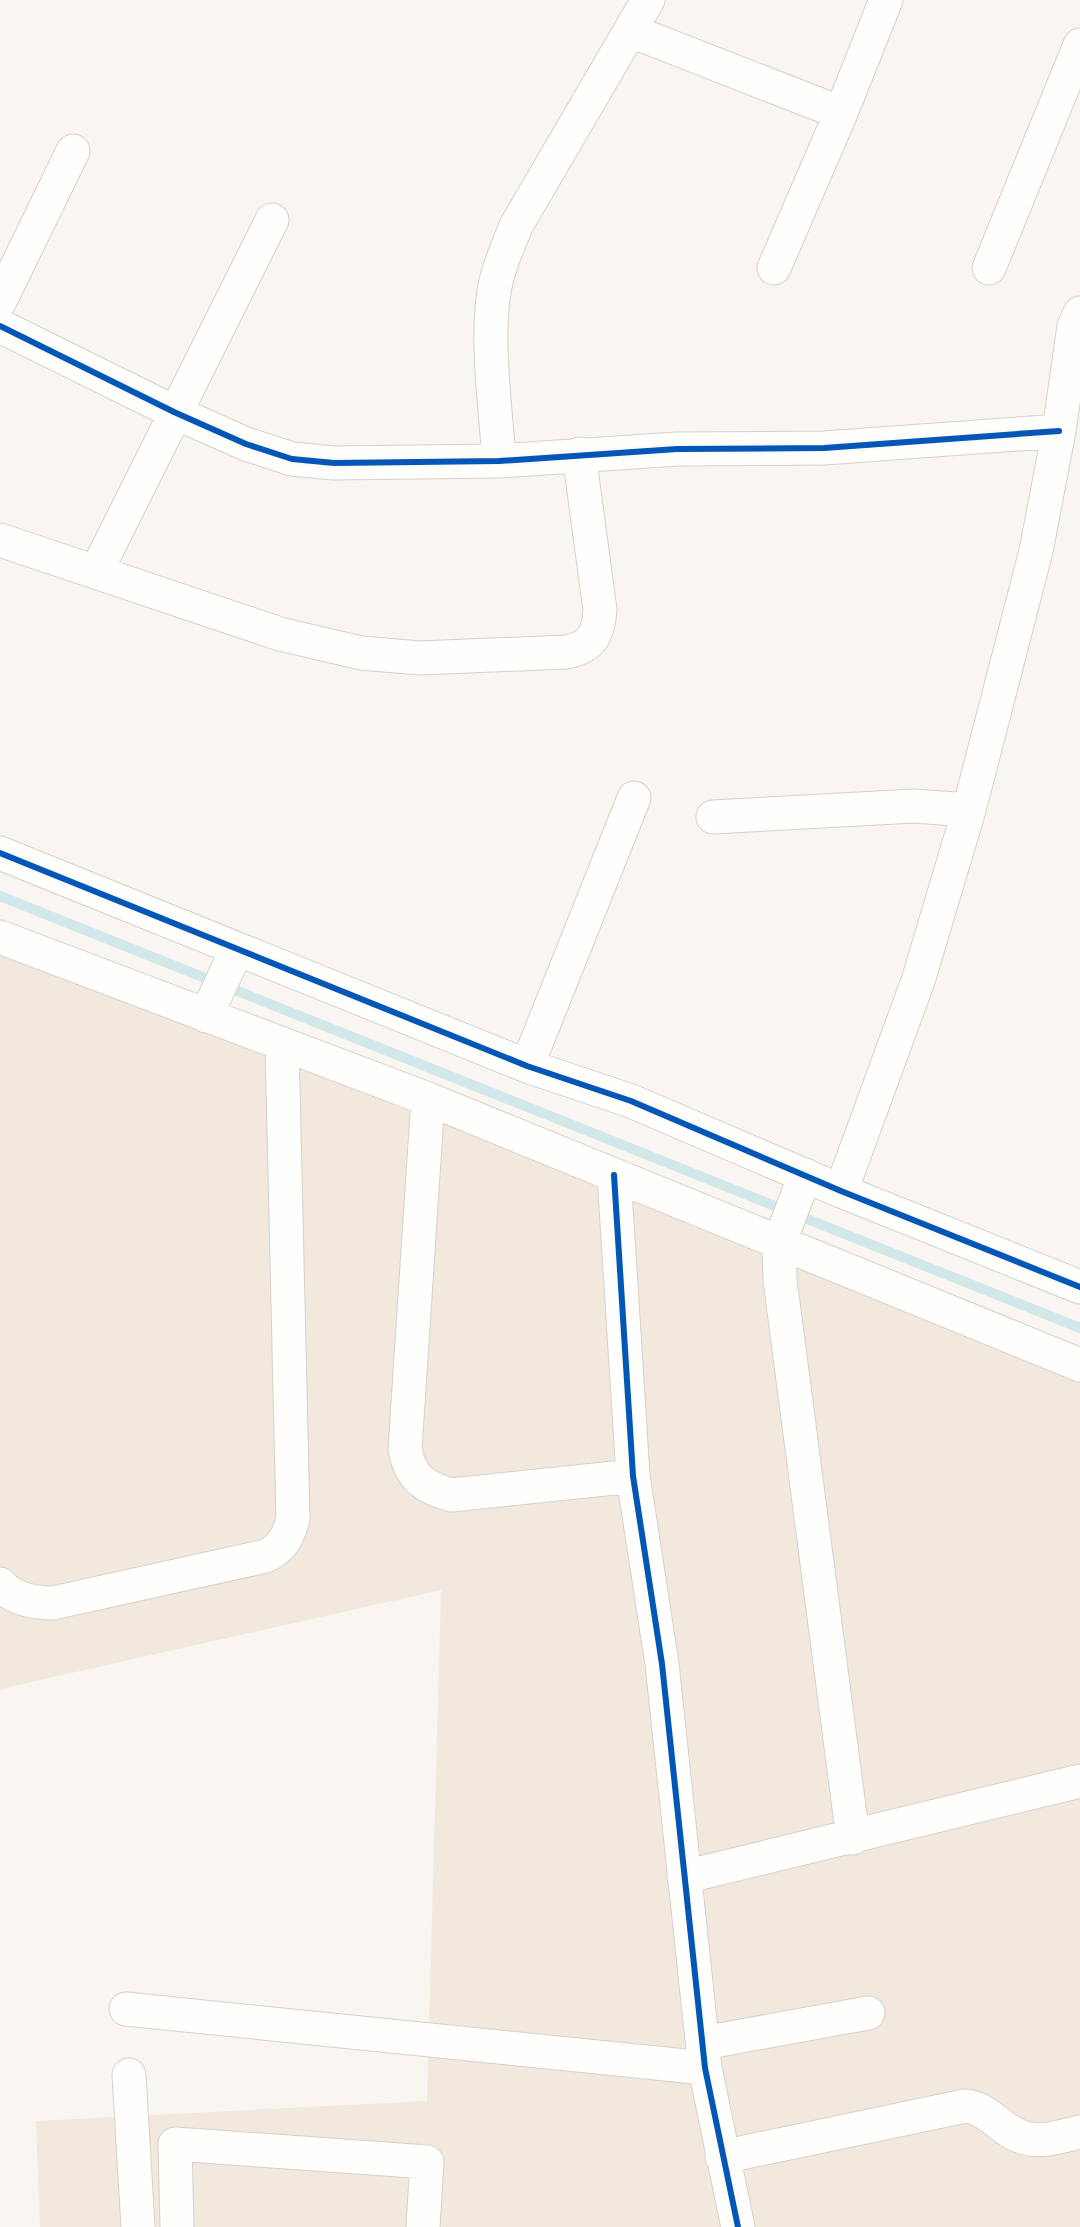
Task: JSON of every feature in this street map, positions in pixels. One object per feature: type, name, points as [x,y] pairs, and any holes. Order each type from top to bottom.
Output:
[{"type":"street","points":[[499,461],[492,322],[495,287],[502,261],[516,226],[648,0]]},
{"type":"street","points":[[774,267],[841,113],[886,0]]},
{"type":"street","points":[[631,31],[841,113]]},
{"type":"street","points":[[989,268],[1080,45]]},
{"type":"street","points":[[0,301],[73,151]]},
{"type":"street","points":[[96,572],[272,220]]},
{"type":"street","points":[[841,1191],[918,981],[969,810],[1036,551],[1059,431],[1074,326],[1080,313]]},
{"type":"street","points":[[0,326],[174,412],[246,444],[292,459],[334,464],[499,461],[677,449],[824,448],[1059,431]]},
{"type":"street","points":[[0,540],[280,634],[361,653],[420,658],[567,652],[584,648],[599,626],[600,610],[579,454]]},
{"type":"street","points":[[527,1066],[634,798]]},
{"type":"street","points":[[712,817],[914,806],[969,810]]},
{"type":"street","points":[[0,853],[221,983],[282,1044],[428,1099],[614,1175],[792,1211],[841,1191],[1080,1287]]},
{"type":"street","points":[[0,937],[221,983],[527,1066],[631,1101],[792,1211],[1080,1365]]},
{"type":"street","points":[[0,1584],[16,1597],[36,1603],[53,1602],[266,1556],[280,1549],[289,1534],[292,1507],[282,1044]]},
{"type":"street","points":[[428,1099],[405,1449],[408,1464],[417,1480],[433,1491],[452,1495],[633,1476]]},
{"type":"street","points":[[614,1175],[633,1476],[662,1664],[704,2055],[722,2157],[738,2227]]},
{"type":"street","points":[[792,1211],[780,1280],[853,1838]]},
{"type":"street","points":[[684,1878],[1080,1781]]},
{"type":"street","points":[[126,2009],[704,2055],[868,2013]]},
{"type":"street","points":[[129,2075],[138,2227]]},
{"type":"street","points":[[722,2157],[965,2106],[975,2107],[1016,2135],[1027,2139],[1041,2140],[1080,2132]]},
{"type":"street","points":[[177,2227],[175,2144],[427,2162],[423,2227]]},
{"type":"shaded area","points":[[0,946],[1080,1373],[1080,2227],[40,2227],[36,2121],[427,2101],[441,1590],[0,1689]]},
{"type":"waterway","points":[[0,896],[1080,1328]]},
{"type":"cycle path","points":[[0,326],[174,412],[246,444],[292,459],[334,463],[499,461],[677,449],[824,448],[1059,431]]},
{"type":"cycle path","points":[[0,853],[527,1066],[631,1101],[841,1191],[1080,1287]]},
{"type":"cycle path","points":[[614,1175],[633,1476],[662,1664],[705,2068],[738,2227]]}]
